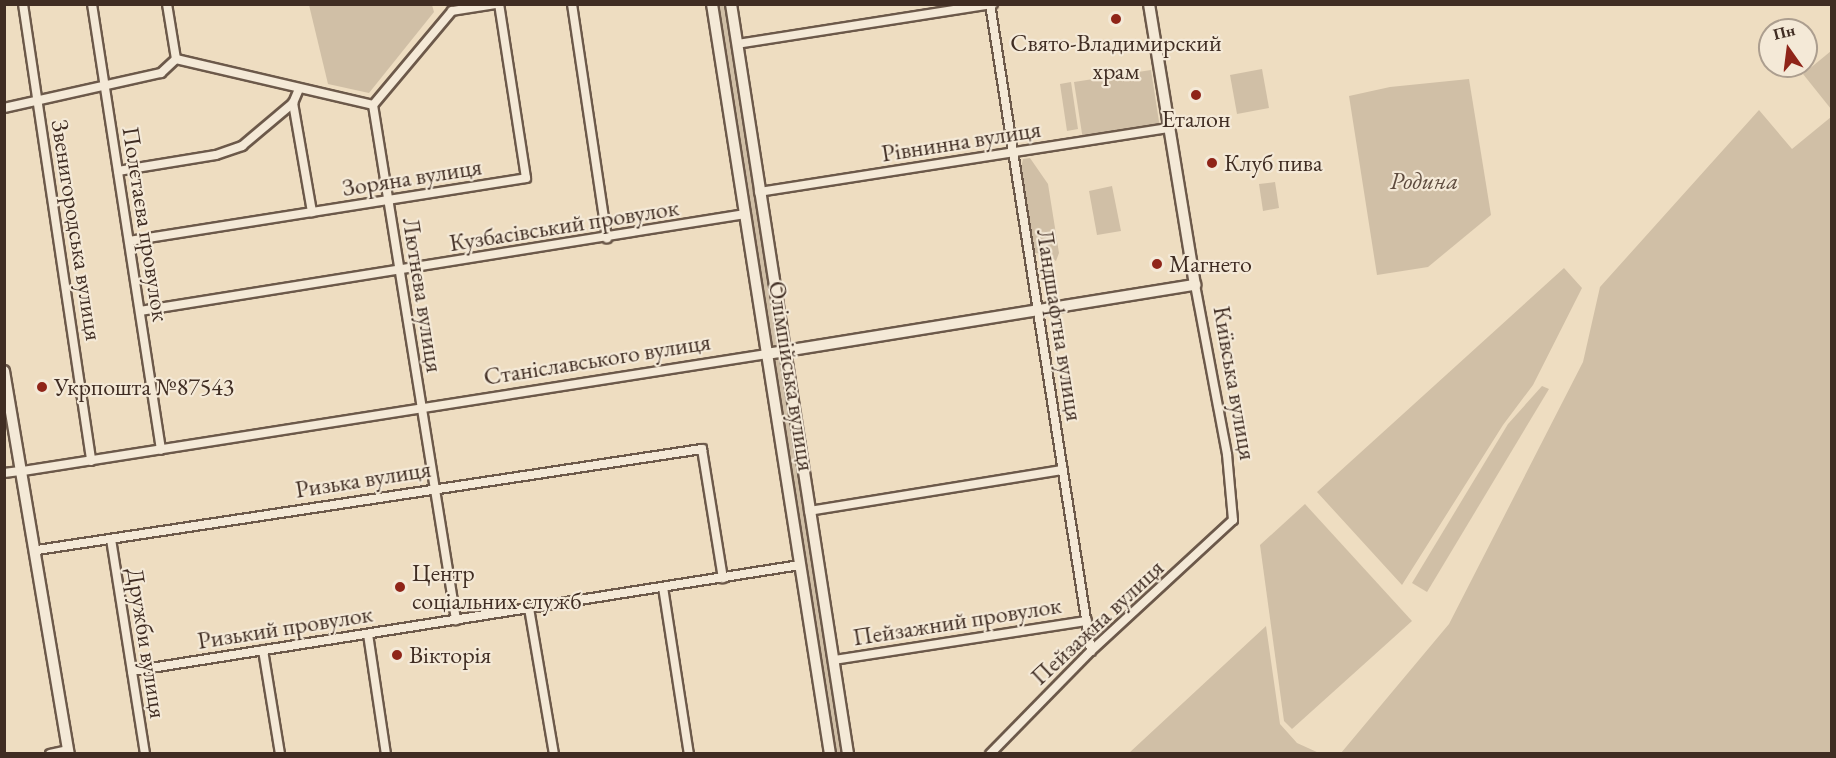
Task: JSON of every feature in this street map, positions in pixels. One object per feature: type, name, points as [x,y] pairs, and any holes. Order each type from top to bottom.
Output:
[{"type":"main road","name":"Олімпійська вулиця","points":[[712,4],[830,753]]},
{"type":"main road","name":"Олімпійська вулиця","points":[[731,4],[848,753]]},
{"type":"main road","name":"Київська вулиця","points":[[1149,4],[1196,285]]},
{"type":"main road","name":"Станіславського вулиця","points":[[766,354],[1196,285]]},
{"type":"main road","points":[[4,370],[66,752]]},
{"type":"street","name":"Звенигородська вулиця","points":[[23,4],[91,461]]},
{"type":"street","name":"Полєтаєва провулок","points":[[92,4],[161,450]]},
{"type":"street","points":[[166,4],[176,59]]},
{"type":"street","points":[[176,59],[373,105],[450,8],[497,4]]},
{"type":"street","name":"Зоряна вулиця","points":[[129,241],[526,178],[497,4]]},
{"type":"street","points":[[572,4],[607,238]]},
{"type":"street","points":[[737,44],[991,5]]},
{"type":"street","name":"Ландшафтна вулиця","points":[[991,5],[1012,153],[1039,311],[1091,651]]},
{"type":"street","points":[[4,108],[165,72],[176,59]]},
{"type":"street","points":[[118,171],[216,155],[242,146],[293,103],[299,88]]},
{"type":"street","points":[[293,103],[312,212]]},
{"type":"street","name":"Лютнева вулиця","points":[[373,105],[456,620]]},
{"type":"street","name":"Рівнинна вулиця","points":[[759,192],[1169,128]]},
{"type":"street","name":"Кузбасівський провулок","points":[[140,311],[607,238],[745,214]]},
{"type":"street","name":"Київська вулиця","points":[[1196,285],[1227,454],[1233,520]]},
{"type":"street","name":"Станіславського вулиця","points":[[4,473],[766,354]]},
{"type":"street","name":"Ризька вулиця","points":[[34,550],[702,448],[723,578]]},
{"type":"street","points":[[809,511],[1063,470]]},
{"type":"street","name":"Пейзажна вулиця","points":[[990,753],[1091,651],[1233,520]]},
{"type":"street","name":"Дружби вулиця","points":[[111,538],[145,753]]},
{"type":"street","name":"Ризький провулок","points":[[132,671],[800,565]]},
{"type":"street","points":[[663,587],[689,753]]},
{"type":"street","points":[[529,608],[554,753]]},
{"type":"street","name":"Пейзажний провулок","points":[[834,660],[1087,621]]},
{"type":"street","points":[[368,634],[386,753]]},
{"type":"street","points":[[263,650],[280,753]]},
{"type":"street","points":[[50,753],[66,752]]},
{"type":"green space","points":[[309,5],[432,5],[434,12],[369,93],[328,84]]},
{"type":"green space","points":[[712,5],[731,5],[848,753],[830,753]]},
{"type":"green space","points":[[1831,51],[1831,109],[1806,78],[1818,78],[1818,62]]},
{"type":"green space","points":[[1262,69],[1269,108],[1237,114],[1230,75]]},
{"type":"green space","points":[[1151,70],[1160,128],[1083,140],[1074,82]]},
{"type":"green space","name":"Родина","points":[[1469,79],[1491,215],[1428,267],[1377,275],[1349,96],[1390,87]]},
{"type":"green space","points":[[1071,82],[1078,129],[1067,131],[1060,84]]},
{"type":"green space","points":[[1759,110],[1792,149],[1831,117],[1831,753],[1341,753],[1449,624],[1583,362],[1600,287]]},
{"type":"green space","points":[[1030,158],[1048,184],[1059,253],[1056,261],[1047,254],[1034,253],[1021,168],[1023,159]]},
{"type":"green space","points":[[1275,182],[1279,208],[1263,211],[1259,184]]},
{"type":"green space","points":[[1112,186],[1121,231],[1097,235],[1089,191]]},
{"type":"green space","points":[[1564,268],[1582,288],[1533,385],[1503,425],[1402,585],[1317,492]]},
{"type":"green space","points":[[1542,386],[1549,389],[1427,592],[1412,583],[1508,424]]},
{"type":"green space","points":[[1305,504],[1412,621],[1292,729],[1284,721],[1260,545]]},
{"type":"green space","points":[[1266,626],[1280,724],[1297,743],[1319,753],[1129,753]]},
{"type":"place","name":"Свято-Владимирский храм","points":[[1116,19]]},
{"type":"place","name":"Еталон","points":[[1196,95]]},
{"type":"place","name":"Клуб пива","points":[[1212,163]]},
{"type":"place","name":"Магнето","points":[[1157,264]]},
{"type":"place","name":"Укрпошта №87543","points":[[42,387]]},
{"type":"place","name":"Центр соціальних служб","points":[[400,587]]},
{"type":"place","name":"Вікторія","points":[[397,655]]}]
